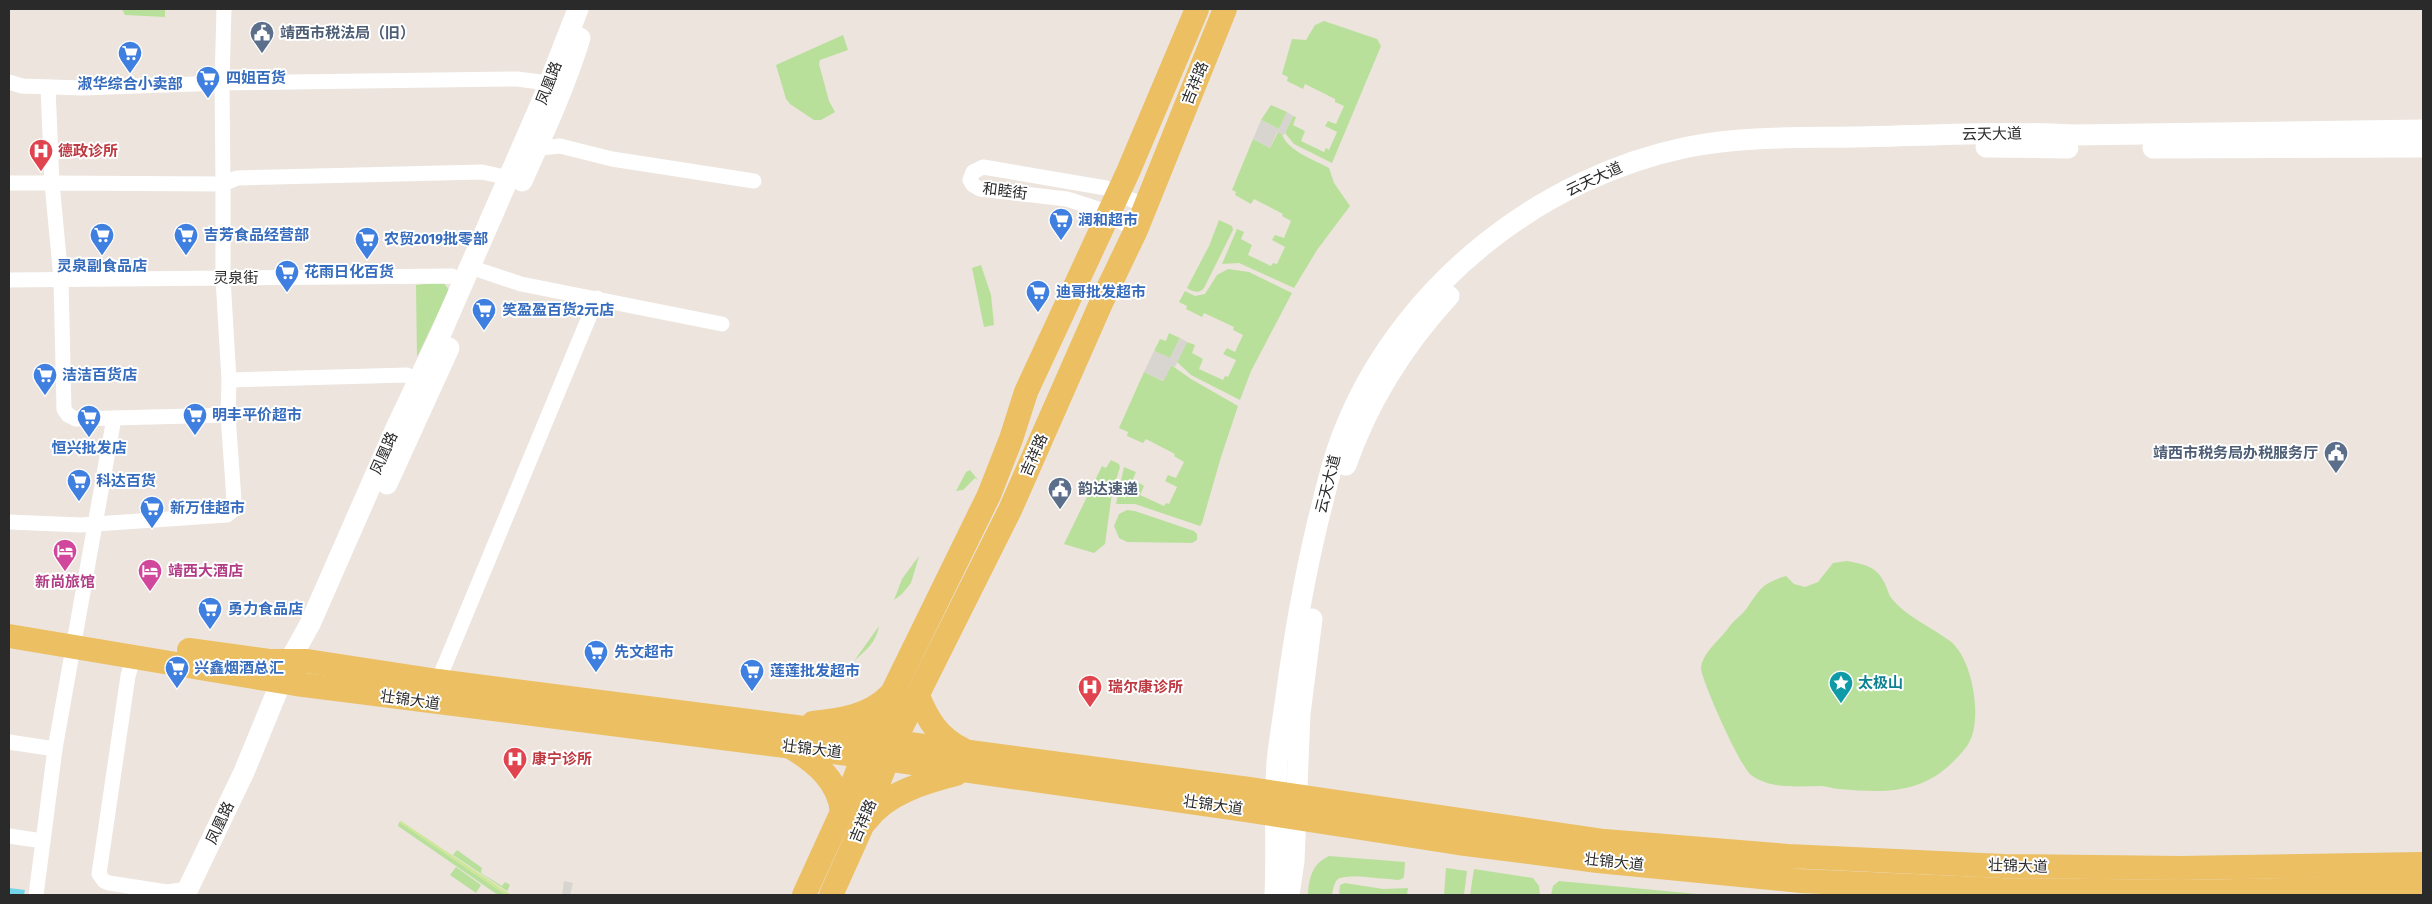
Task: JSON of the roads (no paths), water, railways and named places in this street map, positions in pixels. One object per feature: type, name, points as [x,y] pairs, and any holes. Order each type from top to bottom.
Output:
[{"type":"main road","name":"凤凰路","points":[[294,672],[310,624],[509,178],[578,9]]},
{"type":"main road","name":"凤凰路","points":[[194,892],[244,772],[294,672],[539,148],[570,69],[589,9]]},
{"type":"main road","name":"吉祥路","points":[[804,895],[842,812],[867,747],[989,495],[1011,439],[1026,392],[1118,192],[1197,9]]},
{"type":"main road","name":"吉祥路","points":[[831,895],[862,826],[891,751],[1010,510],[1136,230],[1225,9]]},
{"type":"main road","name":"云天大道","points":[[1289,895],[1286,806],[1279,746],[1306,576],[1329,474],[1350,416],[1388,348],[1405,324],[1431,294],[1500,232],[1538,207],[1589,179],[1630,163],[1690,147],[1756,138],[2027,133],[2072,135],[2423,130]]},
{"type":"main road","name":"云天大道","points":[[1275,895],[1312,612],[1343,473],[1367,414],[1390,372],[1413,340],[1450,294],[1475,270],[1515,238],[1573,201],[1609,184],[1663,166],[1704,157],[1765,150],[1926,146],[2241,149],[2423,147]]},
{"type":"main road","points":[[1064,307],[1093,322]]},
{"type":"main road","name":"壮锦大道","points":[[9,621],[134,656],[294,672],[789,736],[1286,806],[1604,842],[1788,856],[2053,867],[2180,868],[2423,864]]},
{"type":"main road","name":"壮锦大道","points":[[9,636],[75,639],[269,661],[294,672],[438,681],[789,736]]},
{"type":"main road","points":[[842,812],[837,791],[828,777],[789,736],[861,715],[884,701],[893,692]]},
{"type":"main road","points":[[862,826],[872,812],[892,798],[970,762],[941,736],[928,718],[918,696]]},
{"type":"main road","name":"壮锦大道","points":[[1286,806],[1458,843],[1598,861],[1801,881],[2044,893],[2353,892],[2423,887]]},
{"type":"street","points":[[9,522],[82,525],[209,517],[227,515],[232,512],[234,500],[228,415],[229,380],[223,278],[222,83],[224,9]]},
{"type":"street","points":[[9,82],[22,86],[82,88],[222,83],[517,78],[548,83]]},
{"type":"street","points":[[48,87],[52,183],[61,279],[64,409],[68,415],[76,419],[228,415]]},
{"type":"street","points":[[539,148],[560,146],[612,159],[754,181]]},
{"type":"street","name":"和睦街","points":[[1136,230],[1098,209],[1067,199],[980,189],[973,185],[970,180],[973,172],[983,167],[1074,182],[1118,192],[1146,207]]},
{"type":"street","points":[[9,183],[223,184],[237,178],[482,172],[509,178]]},
{"type":"street","points":[[482,270],[521,284],[722,324]]},
{"type":"street","name":"灵泉街","points":[[9,280],[452,276],[462,281]]},
{"type":"street","points":[[438,681],[597,298]]},
{"type":"street","points":[[229,380],[407,375],[418,380]]},
{"type":"street","points":[[36,893],[55,749],[114,418]]},
{"type":"street","points":[[134,656],[128,676],[99,874],[104,881],[109,883],[167,892],[194,892]]},
{"type":"street","points":[[9,742],[55,749]]},
{"type":"street","points":[[9,836],[43,841]]},
{"type":"water","points":[[9,888],[25,890],[24,895],[9,895]]},
{"type":"place","name":"靖西市税法局（旧）","points":[[262,54]]},
{"type":"place","name":"淑华综合小卖部","points":[[130,74]]},
{"type":"place","name":"四姐百货","points":[[208,99]]},
{"type":"place","name":"德政诊所","points":[[41,172]]},
{"type":"place","name":"润和超市","points":[[1061,241]]},
{"type":"place","name":"灵泉副食品店","points":[[102,256]]},
{"type":"place","name":"吉芳食品经营部","points":[[186,256]]},
{"type":"place","name":"农贸2019批零部","points":[[367,260]]},
{"type":"place","name":"花雨日化百货","points":[[287,293]]},
{"type":"place","name":"迪哥批发超市","points":[[1038,313]]},
{"type":"place","name":"笑盈盈百货2元店","points":[[484,331]]},
{"type":"place","name":"洁洁百货店","points":[[45,396]]},
{"type":"place","name":"明丰平价超市","points":[[195,436]]},
{"type":"place","name":"恒兴批发店","points":[[89,438]]},
{"type":"place","name":"靖西市税务局办税服务厅","points":[[2336,474]]},
{"type":"place","name":"科达百货","points":[[79,502]]},
{"type":"place","name":"韵达速递","points":[[1060,510]]},
{"type":"place","name":"新万佳超市","points":[[152,529]]},
{"type":"place","name":"新尚旅馆","points":[[65,572]]},
{"type":"place","name":"靖西大酒店","points":[[150,592]]},
{"type":"place","name":"勇力食品店","points":[[210,630]]},
{"type":"place","name":"先文超市","points":[[596,673]]},
{"type":"place","name":"兴鑫烟酒总汇","points":[[177,689]]},
{"type":"place","name":"莲莲批发超市","points":[[752,692]]},
{"type":"place","name":"太极山","points":[[1841,704]]},
{"type":"place","name":"瑞尔康诊所","points":[[1090,708]]},
{"type":"place","name":"康宁诊所","points":[[515,780]]}]
